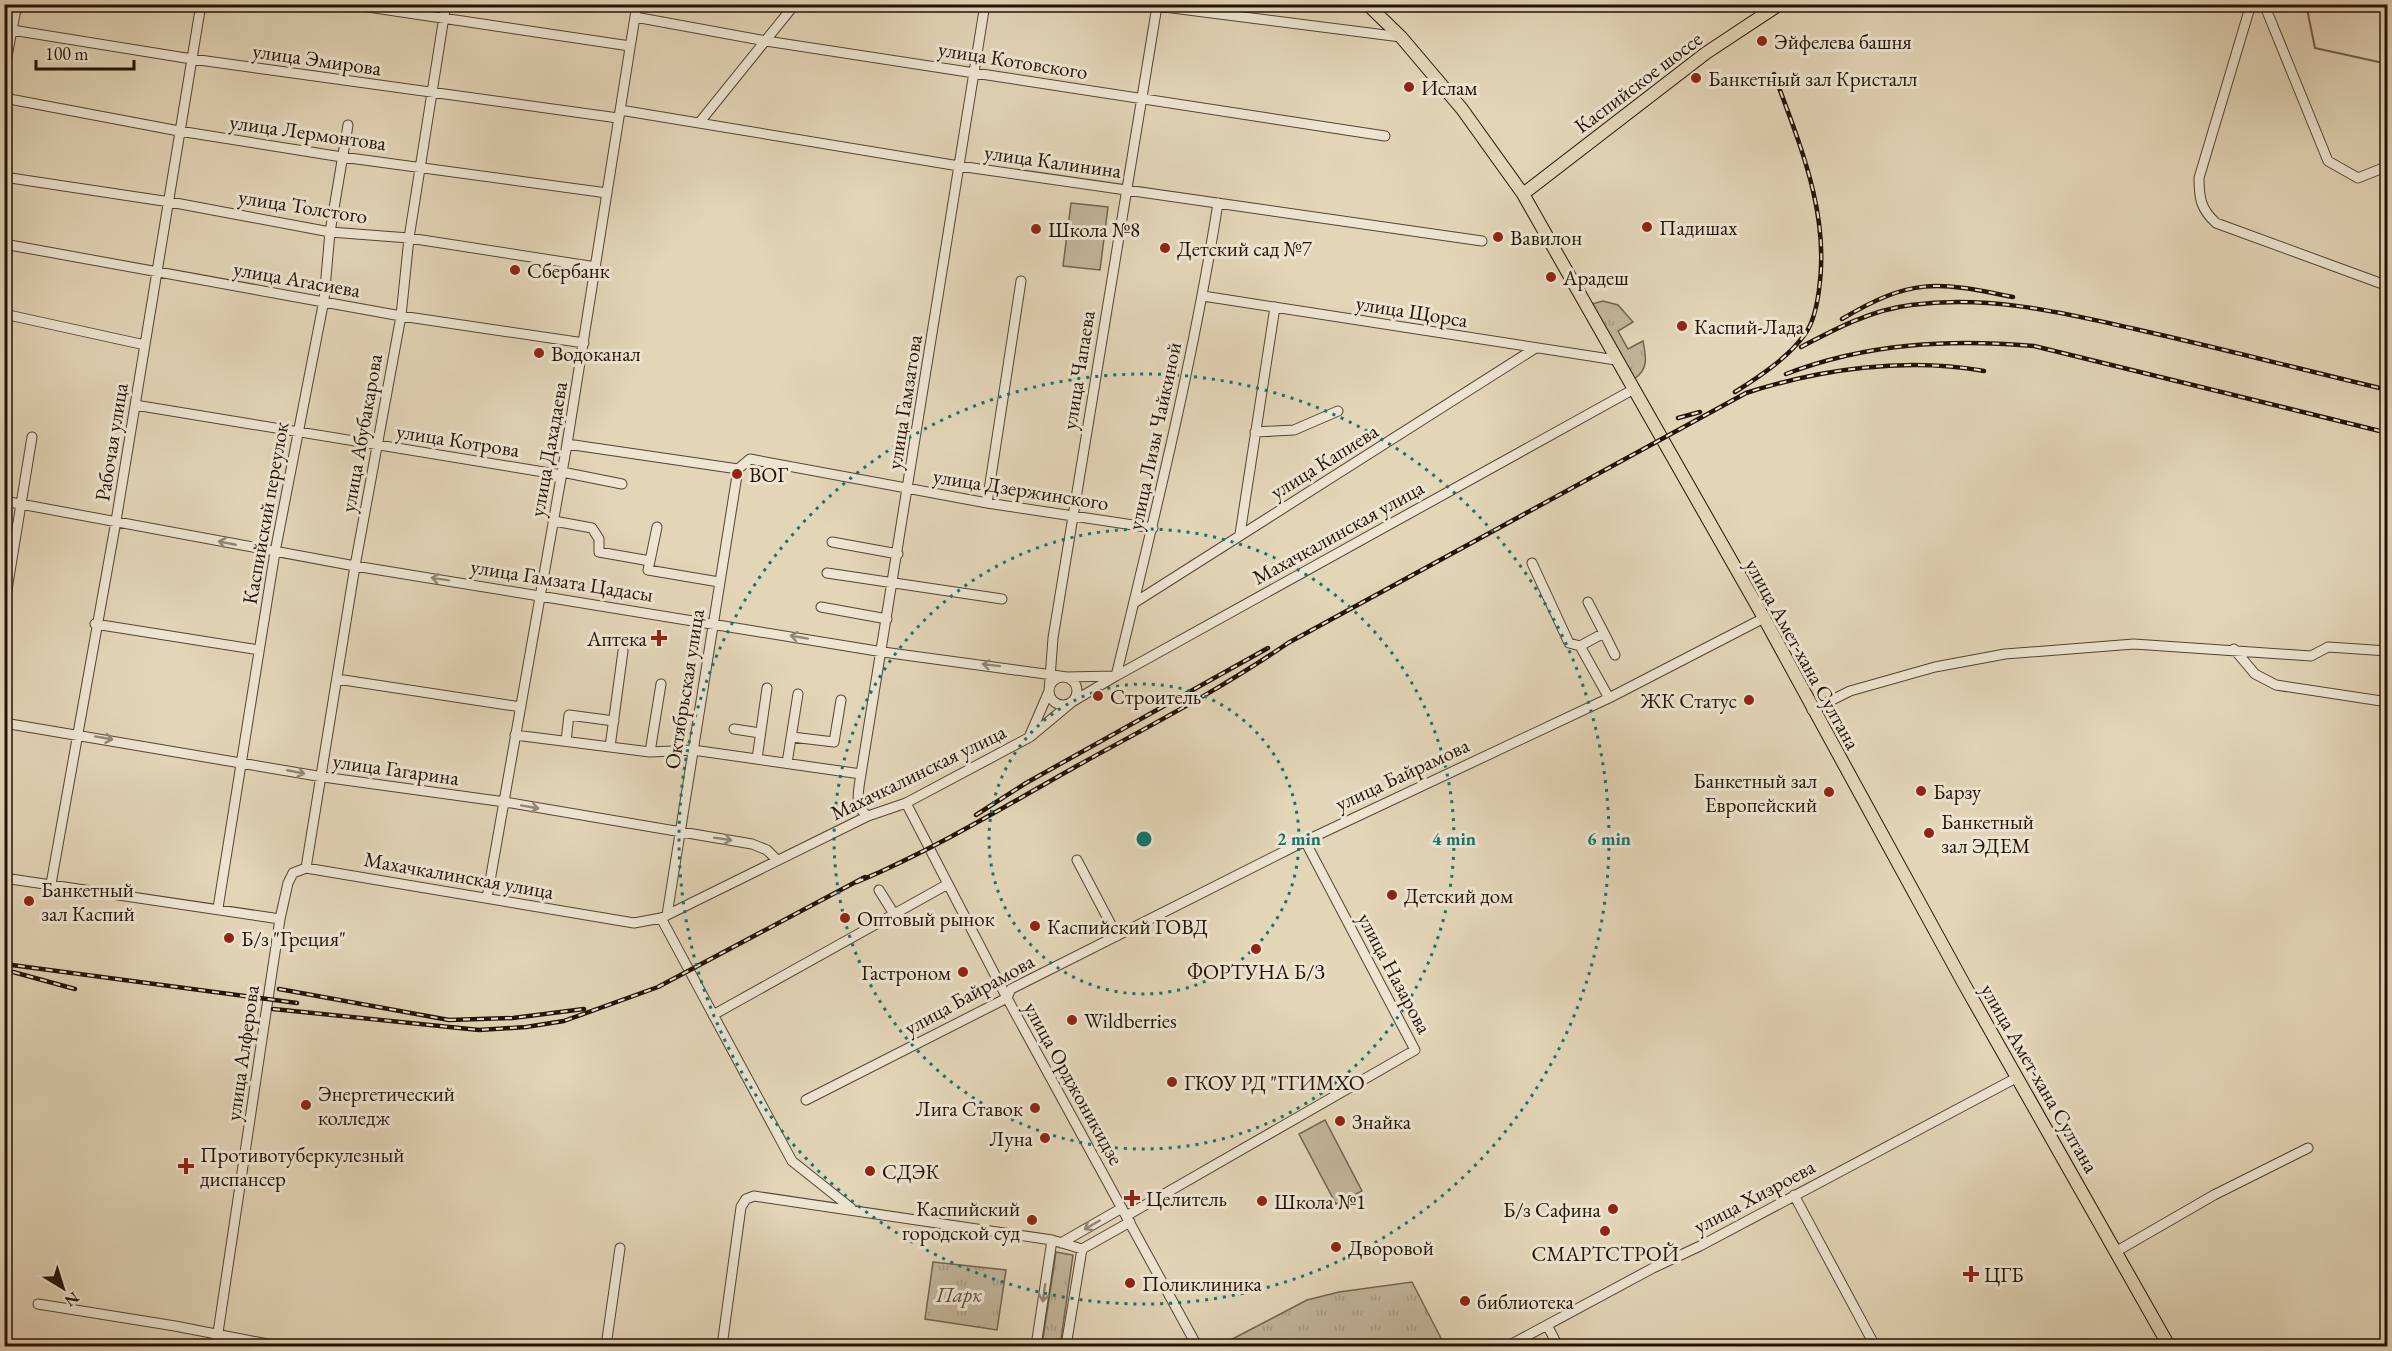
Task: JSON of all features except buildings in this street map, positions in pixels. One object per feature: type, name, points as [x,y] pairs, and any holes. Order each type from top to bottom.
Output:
[{"type":"main road","name":"улица Амет-хана Султана","points":[[1367,4],[1401,37],[1462,109],[1523,194],[1764,618],[1812,710],[2016,1078],[2117,1251],[2169,1347]]},
{"type":"main road","name":"Каспийское шоссе","points":[[1523,194],[1706,53],[1780,4]]},
{"type":"street","points":[[4,72],[7,40],[12,30],[17,4]]},
{"type":"street","name":"Рабочая улица","points":[[51,884],[95,624],[116,521],[201,4]]},
{"type":"street","points":[[348,4],[630,46]]},
{"type":"street","name":"улица Абубакарова","points":[[306,868],[323,777],[355,566],[401,316],[409,238],[434,93],[446,4]]},
{"type":"street","name":"улица Дахадаева","points":[[487,898],[542,594],[637,4]]},
{"type":"street","points":[[699,123],[795,4]]},
{"type":"street","name":"улица Гамзатова","points":[[868,816],[861,812],[858,804],[861,774],[883,651],[985,4]]},
{"type":"street","points":[[1141,4],[1401,37]]},
{"type":"street","points":[[2251,4],[2199,178],[2199,198],[2202,207],[2216,223],[2388,285]]},
{"type":"street","points":[[2264,4],[2328,161],[2358,178],[2388,166]]},
{"type":"street","name":"улица Чапаева","points":[[1030,737],[1049,691],[1049,673],[1073,517],[1140,98],[1157,6]]},
{"type":"street","name":"улица Котовского","points":[[635,17],[766,41],[1385,136]]},
{"type":"street","name":"улица Эмирова","points":[[12,30],[192,59],[434,93],[619,114]]},
{"type":"street","name":"улица Лермонтова","points":[[4,98],[179,131],[342,157],[608,193]]},
{"type":"street","name":"улица Калинина","points":[[619,114],[699,123],[959,166],[1482,241]]},
{"type":"street","name":"Каспийский переулок","points":[[218,908],[275,552],[324,300],[330,232],[348,125]]},
{"type":"street","name":"улица Толстого","points":[[4,177],[170,202],[330,232],[409,238],[596,267]]},
{"type":"street","name":"улица Лизы Чайкиной","points":[[1116,676],[1153,528],[1203,296],[1218,203]]},
{"type":"street","name":"улица Агасиева","points":[[4,244],[157,274],[324,300],[401,316],[584,343]]},
{"type":"street","points":[[987,502],[1021,281]]},
{"type":"street","name":"улица Щорса","points":[[1203,296],[1616,360]]},
{"type":"street","points":[[1240,534],[1275,307]]},
{"type":"street","points":[[4,314],[145,345]]},
{"type":"street","name":"улица Капиева","points":[[1134,603],[1534,349]]},
{"type":"street","name":"Махачкалинская улица","points":[[306,868],[634,923],[664,917],[868,816],[906,803],[1030,737],[1072,702],[1116,676],[1634,389]]},
{"type":"street","name":"улица Котрова","points":[[135,405],[297,434],[622,484]]},
{"type":"street","points":[[1255,432],[1294,430],[1338,411]]},
{"type":"street","points":[[4,608],[32,437]]},
{"type":"street","name":"улица Дзержинского","points":[[567,444],[738,469],[750,459],[908,489],[1153,528]]},
{"type":"street","name":"Октябрьская улица","points":[[664,917],[680,832],[738,469]]},
{"type":"street","name":"улица Гамзата Цадасы","points":[[4,501],[355,566],[542,594],[883,651],[1067,676],[1116,676]]},
{"type":"street","points":[[554,520],[592,528],[599,539],[598,552],[650,561]]},
{"type":"street","points":[[657,527],[648,570],[719,582]]},
{"type":"street","points":[[832,542],[898,554]]},
{"type":"street","points":[[1532,563],[1569,643],[1580,646],[1604,633]]},
{"type":"street","points":[[827,573],[893,585],[1002,599]]},
{"type":"street","points":[[1588,602],[1615,655]]},
{"type":"street","points":[[821,607],[887,619]]},
{"type":"street","name":"улица Байрамова","points":[[806,1101],[1007,998],[1011,989],[1305,841],[1609,698],[1764,618]]},
{"type":"street","points":[[95,624],[259,650]]},
{"type":"street","points":[[1812,710],[1850,691],[1935,667],[2005,654],[2134,644],[2311,656],[2328,647],[2388,651]]},
{"type":"street","points":[[1580,646],[1609,698]]},
{"type":"street","points":[[2234,649],[2254,674],[2276,685],[2388,702]]},
{"type":"street","points":[[610,747],[623,651]]},
{"type":"street","points":[[1067,676],[1074,682],[1077,690],[1072,702],[1059,705],[1052,700],[1049,691],[1054,680],[1067,676]]},
{"type":"street","points":[[337,679],[520,707]]},
{"type":"street","points":[[650,752],[661,684]]},
{"type":"street","points":[[757,759],[767,688]]},
{"type":"street","points":[[787,763],[798,694]]},
{"type":"street","points":[[792,737],[834,742],[841,700]]},
{"type":"street","points":[[566,741],[570,715],[614,721]]},
{"type":"street","name":"улица Гагарина","points":[[4,723],[78,733],[323,777],[505,802],[759,845],[777,860]]},
{"type":"street","points":[[734,729],[759,733]]},
{"type":"street","points":[[515,735],[650,752],[693,750],[861,774]]},
{"type":"street","name":"улица Орджоникидзе","points":[[906,803],[1007,998],[1197,1347]]},
{"type":"street","name":"улица Назарова","points":[[1082,1249],[1126,1215],[1415,1050],[1305,841]]},
{"type":"street","points":[[1077,860],[1117,936]]},
{"type":"street","name":"улица Алферова","points":[[217,1341],[280,919],[288,883],[293,873],[306,868]]},
{"type":"street","points":[[4,878],[280,919]]},
{"type":"street","points":[[713,1015],[948,884]]},
{"type":"street","points":[[879,890],[894,914]]},
{"type":"street","points":[[664,917],[713,1015],[792,1161],[851,1208]]},
{"type":"street","name":"улица Хизроева","points":[[1508,1347],[2016,1078]]},
{"type":"street","points":[[2117,1251],[2214,1195],[2308,1148]]},
{"type":"street","points":[[1794,1195],[1875,1347]]},
{"type":"street","points":[[722,1347],[741,1207],[746,1199],[754,1196],[851,1208],[1056,1241],[1082,1249],[1066,1347]]},
{"type":"street","points":[[1056,1241],[1126,1215]]},
{"type":"street","points":[[1036,1347],[1056,1241]]},
{"type":"street","points":[[606,1347],[620,1248]]},
{"type":"street","points":[[38,1304],[174,1326],[217,1341],[278,1347]]},
{"type":"street","points":[[1547,1325],[1558,1347]]},
{"type":"green space","points":[[1071,203],[1108,207],[1100,270],[1063,266]]},
{"type":"green space","points":[[1603,301],[1618,305],[1633,322],[1618,331],[1628,349],[1643,341],[1644,367],[1634,379],[1592,304]]},
{"type":"green space","points":[[1325,1120],[1362,1191],[1336,1204],[1299,1134]]},
{"type":"green space","points":[[1056,1252],[1073,1255],[1060,1346],[1042,1346]]},
{"type":"green space","name":"Парк","points":[[933,1262],[1006,1270],[997,1330],[925,1319]]},
{"type":"green space","points":[[1412,1282],[1445,1346],[1219,1346],[1307,1300],[1339,1292]]},
{"type":"waterway","points":[[2306,4],[2315,48],[2388,64]]},
{"type":"railway","points":[[1735,392],[1791,351],[1813,319],[1819,290],[1820,234],[1816,207],[1803,154],[1774,74]]},
{"type":"railway","points":[[1842,319],[1887,296],[1924,287],[1964,288],[2013,297]]},
{"type":"railway","points":[[1801,347],[1854,321],[1882,311],[1940,302],[1997,304],[2052,311],[2107,323],[2388,390]]},
{"type":"railway","points":[[1786,374],[1847,356],[1909,346],[1971,343],[2034,346],[2388,433]]},
{"type":"railway","points":[[857,882],[968,828],[1210,692],[1288,643],[1746,393],[1803,377],[1894,365],[1924,365],[1984,371]]},
{"type":"railway","points":[[1678,418],[1700,412]]},
{"type":"railway","points":[[976,815],[1026,783],[1268,648]]},
{"type":"railway","points":[[273,1009],[479,1030],[526,1027],[564,1021],[658,987],[865,877]]},
{"type":"railway","points":[[4,964],[297,1003]]},
{"type":"railway","points":[[13,972],[75,989]]},
{"type":"railway","points":[[279,989],[449,1020]]},
{"type":"railway","points":[[449,1020],[513,1018],[584,1009]]},
{"type":"place","name":"Эйфелева башня","points":[[1762,41]]},
{"type":"place","name":"Банкетный зал Кристалл","points":[[1696,78]]},
{"type":"place","name":"Ислам","points":[[1409,87]]},
{"type":"place","name":"Падишах","points":[[1647,227]]},
{"type":"place","name":"Школа №8","points":[[1036,229]]},
{"type":"place","name":"Вавилон","points":[[1498,237]]},
{"type":"place","name":"Детский сад №7","points":[[1165,248]]},
{"type":"place","name":"Сбербанк","points":[[515,270]]},
{"type":"place","name":"Арадеш","points":[[1551,277]]},
{"type":"place","name":"Каспий-Лада","points":[[1682,326]]},
{"type":"place","name":"Водоканал","points":[[539,353]]},
{"type":"place","name":"ВОГ","points":[[737,474]]},
{"type":"place","name":"Аптека","points":[[659,638]]},
{"type":"place","name":"Строитель","points":[[1098,696]]},
{"type":"place","name":"ЖК Статус","points":[[1749,700]]},
{"type":"place","name":"Барзу","points":[[1921,791]]},
{"type":"place","name":"Банкетный зал Европейский","points":[[1829,792]]},
{"type":"place","name":"Банкетный зал ЭДЕМ","points":[[1929,833]]},
{"type":"place","name":"Детский дом","points":[[1392,895]]},
{"type":"place","name":"Банкетный зал Каспий","points":[[29,901]]},
{"type":"place","name":"Оптовый рынок","points":[[845,918]]},
{"type":"place","name":"Каспийский ГОВД","points":[[1035,926]]},
{"type":"place","name":"Б/з \"Греция\"","points":[[229,938]]},
{"type":"place","name":"ФОРТУНА Б/З","points":[[1256,949]]},
{"type":"place","name":"Гастроном","points":[[963,972]]},
{"type":"place","name":"Wildberries","points":[[1072,1020]]},
{"type":"place","name":"ГКОУ РД \"ГГИМХО","points":[[1172,1082]]},
{"type":"place","name":"Энергетический колледж","points":[[306,1105]]},
{"type":"place","name":"Лига Ставок","points":[[1035,1108]]},
{"type":"place","name":"Знайка","points":[[1340,1121]]},
{"type":"place","name":"Луна","points":[[1045,1138]]},
{"type":"place","name":"Противотуберкулезный диспансер","points":[[186,1166]]},
{"type":"place","name":"СДЭК","points":[[870,1171]]},
{"type":"place","name":"Целитель","points":[[1132,1198]]},
{"type":"place","name":"Школа №1","points":[[1262,1201]]},
{"type":"place","name":"Б/з Сафина","points":[[1613,1209]]},
{"type":"place","name":"Каспийский городской суд","points":[[1032,1220]]},
{"type":"place","name":"СМАРТСТРОЙ","points":[[1605,1231]]},
{"type":"place","name":"Дворовой","points":[[1336,1247]]},
{"type":"place","name":"ЦГБ","points":[[1971,1274]]},
{"type":"place","name":"Поликлиника","points":[[1130,1283]]},
{"type":"place","name":"библиотека","points":[[1465,1301]]}]
